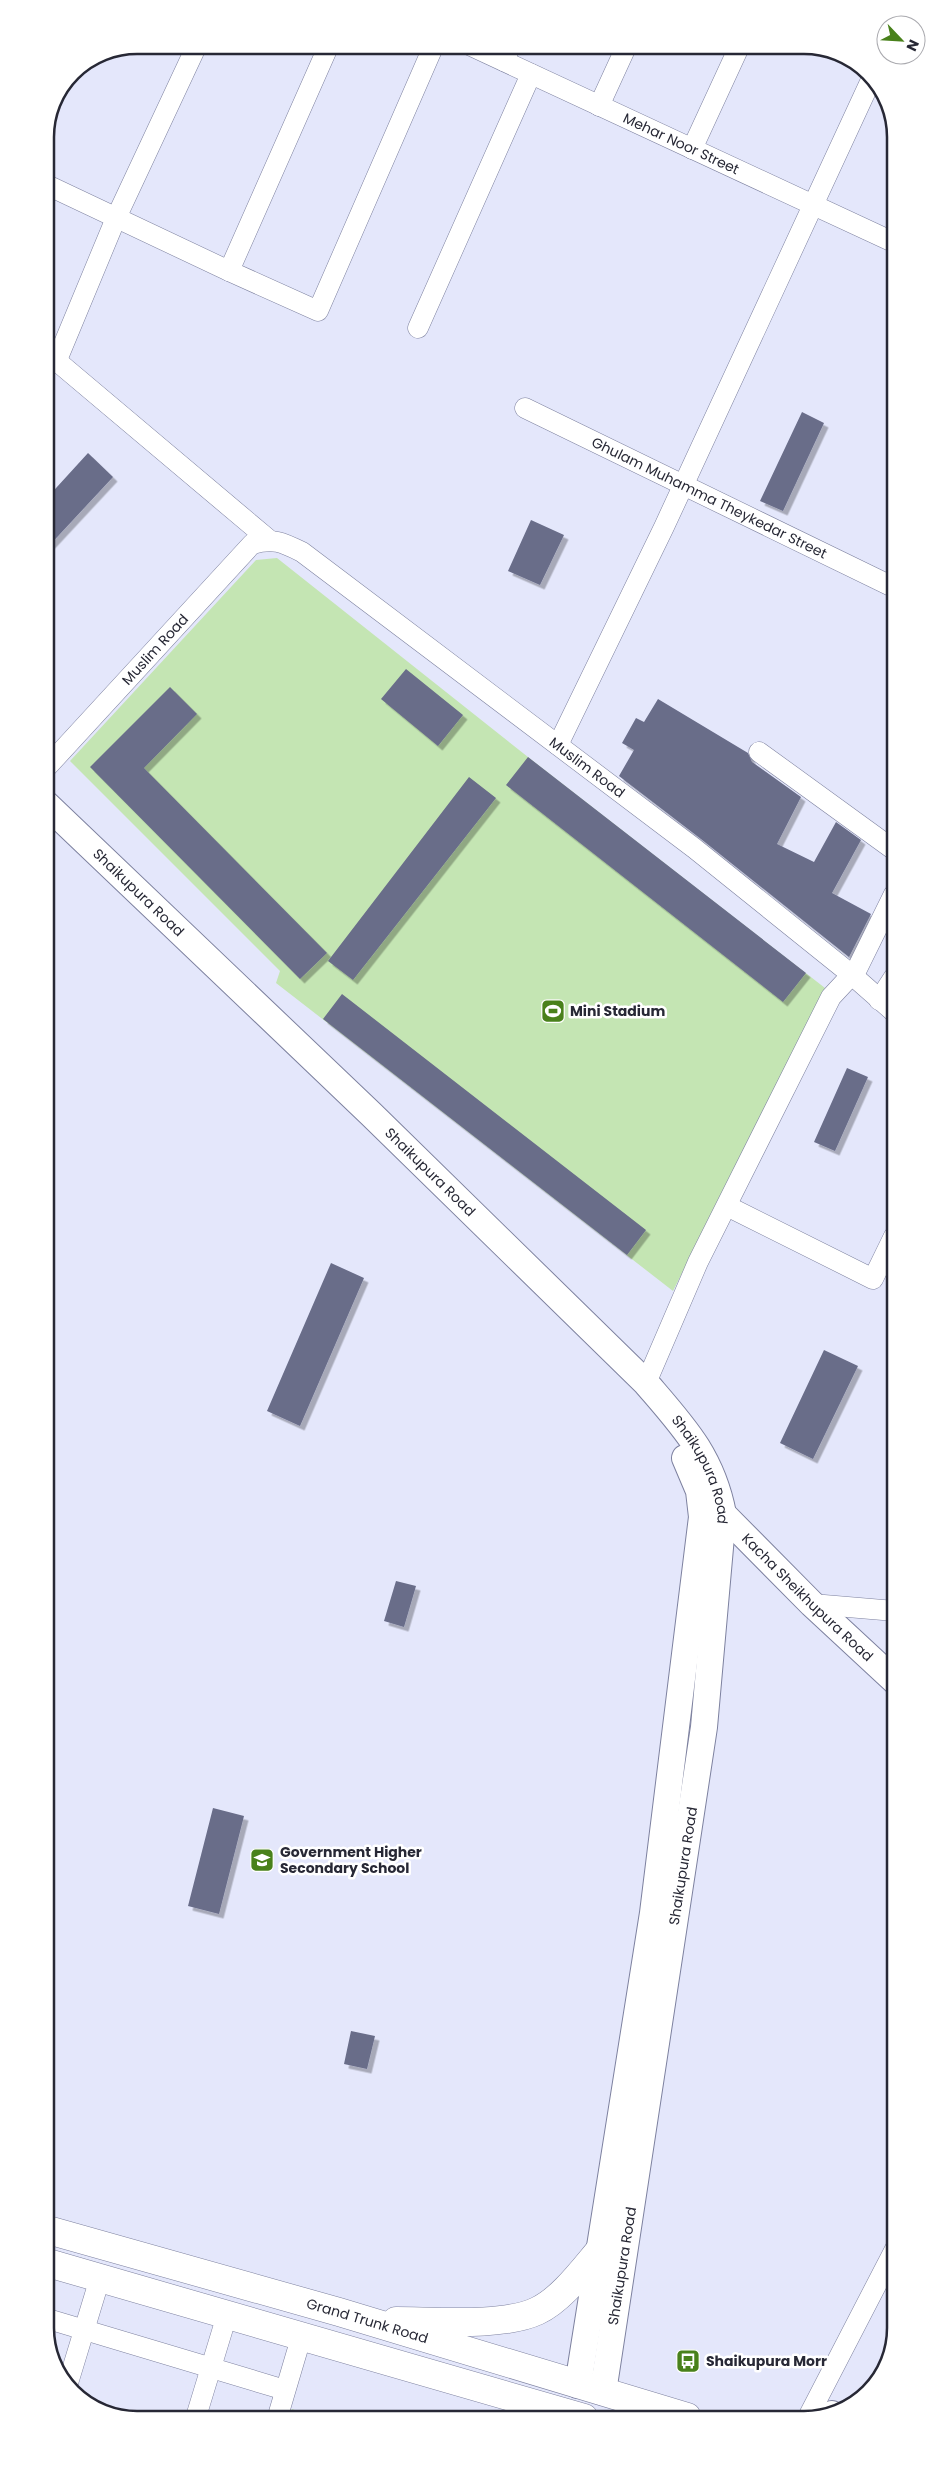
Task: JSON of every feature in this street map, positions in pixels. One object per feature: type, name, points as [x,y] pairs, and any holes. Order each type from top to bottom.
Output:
[{"type":"highway","name":"Grand Trunk Road","points":[[54,2232],[339,2312],[666,2411]]},
{"type":"highway","points":[[372,2322],[501,2320],[537,2311],[571,2285],[600,2250]]},
{"type":"highway","points":[[54,2265],[301,2338],[559,2411]]},
{"type":"highway","points":[[330,2346],[339,2312]]},
{"type":"main road","name":"Shaikupura Road","points":[[54,812],[371,1114],[646,1383],[683,1426],[705,1457],[718,1488],[723,1514],[704,1727],[591,2389]]},
{"type":"main road","name":"Shaikupura Road","points":[[54,835],[359,1126],[634,1395],[670,1436],[690,1465],[699,1491],[702,1517],[652,1913],[600,2250],[591,2389]]},
{"type":"main road","name":"Kacha Sheikhupura Road","points":[[699,1491],[812,1604],[887,1674]]},
{"type":"street","points":[[54,350],[193,54]]},
{"type":"street","points":[[229,271],[325,54]]},
{"type":"street","points":[[54,188],[318,311],[430,54]]},
{"type":"street","name":"Mehar Noor Street","points":[[509,54],[531,74],[887,239]]},
{"type":"street","points":[[599,106],[623,54]]},
{"type":"street","points":[[692,149],[736,54]]},
{"type":"street","points":[[418,328],[531,74]]},
{"type":"street","points":[[558,745],[684,483],[869,85]]},
{"type":"street","name":"Muslim Road","points":[[54,359],[268,539],[286,544],[302,552],[558,745],[694,848],[887,1006]]},
{"type":"street","name":"Ghulam Muhamma Theykedar Street","points":[[525,408],[684,483],[887,583]]},
{"type":"street","name":"Muslim Road","points":[[54,759],[238,558],[252,544],[268,539]]},
{"type":"street","points":[[759,752],[887,845]]},
{"type":"street","points":[[646,1383],[698,1262],[831,997],[852,976],[861,963],[887,909]]},
{"type":"street","points":[[727,1206],[873,1278],[887,1250]]},
{"type":"street","points":[[812,1604],[887,1610]]},
{"type":"street","points":[[811,2411],[887,2264]]},
{"type":"street","points":[[70,2377],[100,2278]]},
{"type":"street","points":[[198,2411],[227,2315]]},
{"type":"street","points":[[54,2320],[285,2390]]},
{"type":"street","points":[[279,2411],[301,2338]]},
{"type":"green space","points":[[277,558],[528,757],[825,988],[673,1291],[276,983],[280,971],[70,761],[256,560]]},
{"type":"building","points":[[802,412],[824,423],[783,511],[760,501]]},
{"type":"building","points":[[88,453],[113,477],[54,540],[54,490]]},
{"type":"building","points":[[531,520],[564,535],[540,585],[508,571]]},
{"type":"building","points":[[406,669],[463,715],[438,746],[381,699]]},
{"type":"building","points":[[170,687],[197,714],[144,768],[327,953],[300,979],[90,767]]},
{"type":"building","points":[[658,699],[748,753],[752,762],[801,797],[777,844],[814,862],[836,822],[861,840],[832,893],[871,914],[849,957],[619,776],[634,750],[622,743],[636,718],[644,722]]},
{"type":"building","points":[[528,757],[806,973],[783,1002],[506,785]]},
{"type":"building","points":[[469,777],[496,798],[353,980],[328,961]]},
{"type":"building","points":[[342,994],[646,1230],[627,1255],[323,1019]]},
{"type":"building","points":[[847,1068],[868,1077],[835,1151],[814,1142]]},
{"type":"building","points":[[331,1263],[364,1278],[300,1426],[267,1411]]},
{"type":"building","points":[[824,1350],[858,1366],[813,1459],[780,1443]]},
{"type":"building","points":[[396,1581],[416,1586],[404,1627],[384,1621]]},
{"type":"building","points":[[213,1808],[244,1816],[219,1914],[188,1906]]},
{"type":"building","points":[[351,2031],[375,2036],[367,2069],[344,2064]]},
{"type":"place","name":"Mini Stadium","points":[[553,1011]]},
{"type":"place","name":"Government Higher Secondary School","points":[[262,1860]]},
{"type":"place","name":"Shaikupura Morr","points":[[688,2361]]}]
